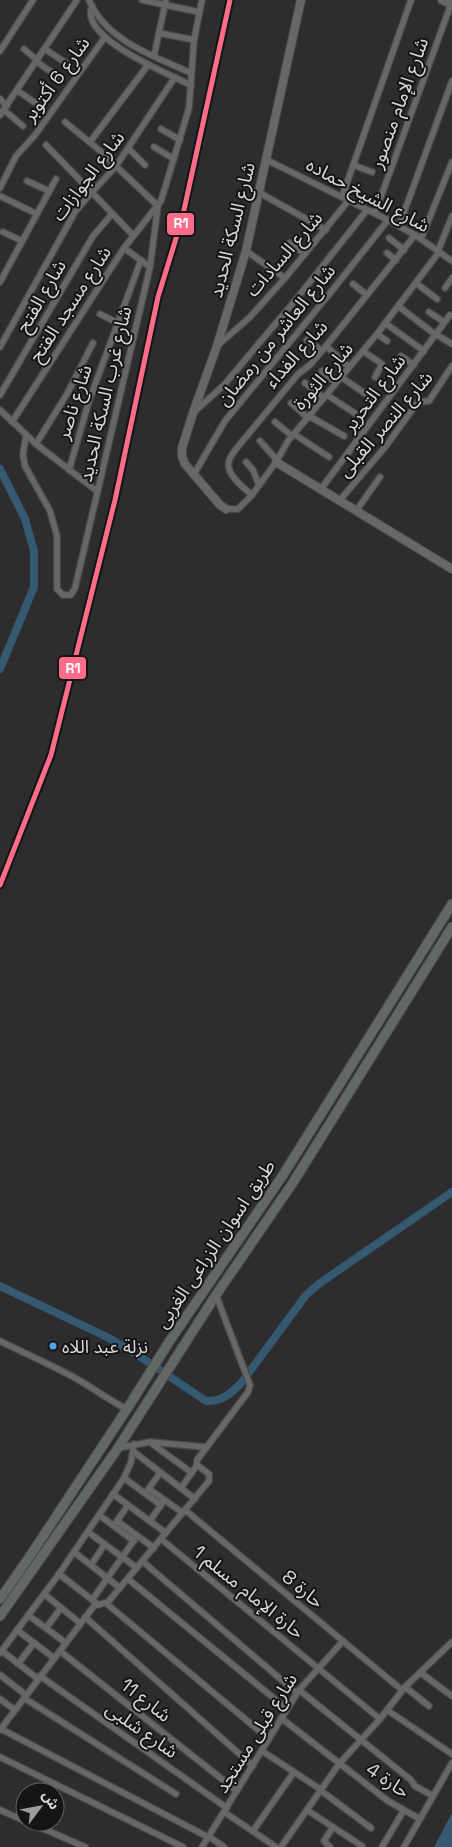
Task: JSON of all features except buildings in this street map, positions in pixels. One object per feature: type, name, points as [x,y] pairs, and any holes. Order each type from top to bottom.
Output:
[{"type":"main road","name":"طريق اسوان الزراعى الغربى","points":[[0,1599],[127,1409],[169,1342],[283,1175],[452,904]]},
{"type":"main road","name":"طريق اسوان الزراعى الغربى","points":[[0,1616],[118,1448],[216,1295],[294,1182],[452,927]]},
{"type":"main road","points":[[283,1175],[294,1182]]},
{"type":"street","points":[[0,51],[34,0]]},
{"type":"street","points":[[4,110],[77,0]]},
{"type":"street","points":[[142,0],[166,2],[200,12]]},
{"type":"street","points":[[66,122],[158,206],[163,196],[188,114],[194,40],[202,0]]},
{"type":"street","name":"شارع السكة الحديد","points":[[194,474],[185,464],[182,448],[217,346],[246,251],[301,0]]},
{"type":"street","points":[[342,197],[410,0]]},
{"type":"street","points":[[442,0],[451,4]]},
{"type":"street","points":[[154,56],[166,2]]},
{"type":"street","points":[[90,3],[90,20],[105,37],[148,65],[191,85]]},
{"type":"street","points":[[90,3],[98,17],[114,33],[154,56],[191,73]]},
{"type":"street","name":"شارع الإمام منصور","points":[[375,213],[451,4]]},
{"type":"street","points":[[159,33],[194,40]]},
{"type":"street","name":"شارع 6 أكتوبر","points":[[0,188],[16,156],[35,135],[105,37]]},
{"type":"street","points":[[24,49],[57,76]]},
{"type":"street","points":[[45,49],[66,63]]},
{"type":"street","points":[[90,142],[148,65]]},
{"type":"street","name":"شارع الجوازات","points":[[0,347],[71,220],[91,193],[129,149],[175,78]]},
{"type":"street","points":[[399,226],[452,81]]},
{"type":"street","points":[[18,91],[37,104]]},
{"type":"street","points":[[0,100],[4,110],[23,126]]},
{"type":"street","points":[[161,129],[180,140]]},
{"type":"street","points":[[46,145],[133,236]]},
{"type":"street","points":[[154,147],[174,159]]},
{"type":"street","points":[[129,149],[145,165]]},
{"type":"street","name":"شارع الشيخ حماده","points":[[267,160],[399,226],[452,261]]},
{"type":"street","points":[[421,239],[452,162]]},
{"type":"street","points":[[353,165],[372,172]]},
{"type":"street","points":[[1,278],[56,179]]},
{"type":"street","points":[[27,181],[49,191]]},
{"type":"street","points":[[260,193],[326,230]]},
{"type":"street","points":[[0,196],[37,214]]},
{"type":"street","name":"شارع السادات","points":[[217,346],[250,316],[285,278],[349,200]]},
{"type":"street","name":"شارع مسجد الفتح","points":[[12,422],[124,248],[158,206]]},
{"type":"street","name":"شارع غرب السكة الحديد","points":[[26,435],[23,455],[25,466],[50,511],[57,536],[58,589],[63,595],[71,595],[75,588],[150,267],[158,206]]},
{"type":"street","points":[[193,413],[224,385],[298,297],[367,210]]},
{"type":"street","name":"شارع الفتح","points":[[0,395],[93,236],[112,214]]},
{"type":"street","name":"شارع الثورة","points":[[226,509],[238,508],[252,495],[293,435],[377,334],[438,252],[452,216]]},
{"type":"street","name":"شارع العاشر من رمضان","points":[[194,474],[225,421],[388,220]]},
{"type":"street","points":[[3,232],[22,240]]},
{"type":"street","name":"شارع الفداء","points":[[252,495],[239,484],[231,472],[229,460],[262,416],[298,374],[310,365],[415,235]]},
{"type":"street","points":[[389,238],[404,250]]},
{"type":"street","points":[[288,244],[305,254]]},
{"type":"street","points":[[124,248],[150,267]]},
{"type":"street","points":[[246,251],[285,278]]},
{"type":"street","points":[[387,253],[396,260]]},
{"type":"street","name":"شارع ناصر","points":[[69,470],[89,400],[141,260]]},
{"type":"street","points":[[446,288],[452,278]]},
{"type":"street","points":[[416,283],[437,299]]},
{"type":"street","points":[[353,284],[367,295]]},
{"type":"street","points":[[398,306],[435,334],[452,344]]},
{"type":"street","points":[[430,312],[444,322]]},
{"type":"street","points":[[100,314],[118,323]]},
{"type":"street","name":"شارع التحرير","points":[[321,489],[450,315]]},
{"type":"street","points":[[385,323],[424,351]]},
{"type":"street","points":[[377,334],[387,341]]},
{"type":"street","points":[[307,340],[324,348],[349,366]]},
{"type":"street","points":[[36,444],[67,394],[93,343]]},
{"type":"street","points":[[363,351],[382,364],[375,377]]},
{"type":"street","points":[[401,356],[414,365]]},
{"type":"street","name":"شارع النصر القبلى","points":[[340,500],[386,446],[418,402],[429,401],[452,366]]},
{"type":"street","points":[[322,371],[336,383]]},
{"type":"street","points":[[341,377],[373,399]]},
{"type":"street","points":[[305,383],[359,416]]},
{"type":"street","points":[[291,403],[308,417],[344,436]]},
{"type":"street","points":[[0,410],[36,444],[97,491]]},
{"type":"street","points":[[275,422],[329,457]]},
{"type":"street","points":[[260,442],[276,461],[452,569]]},
{"type":"street","points":[[246,462],[253,470],[259,485]]},
{"type":"street","points":[[194,474],[220,506],[226,509]]},
{"type":"street","points":[[356,511],[380,477]]},
{"type":"street","points":[[181,1488],[197,1465],[197,1460],[205,1447],[248,1392],[250,1385],[216,1295]]},
{"type":"street","points":[[0,1341],[42,1360],[110,1401],[127,1409]]},
{"type":"street","points":[[118,1448],[150,1442],[205,1447]]},
{"type":"street","points":[[150,1442],[192,1472]]},
{"type":"street","points":[[1,1652],[59,1574],[124,1478],[134,1452],[134,1444]]},
{"type":"street","points":[[134,1452],[195,1499]]},
{"type":"street","points":[[106,1604],[210,1479],[208,1472],[197,1465]]},
{"type":"street","points":[[147,1491],[160,1472]]},
{"type":"street","name":"حارة 8","points":[[124,1478],[163,1502],[184,1512],[403,1689],[429,1706]]},
{"type":"street","points":[[113,1494],[166,1533]]},
{"type":"street","points":[[150,1521],[163,1502]]},
{"type":"street","points":[[115,1523],[128,1505]]},
{"type":"street","points":[[99,1515],[154,1548]]},
{"type":"street","points":[[88,1532],[137,1568]]},
{"type":"street","points":[[92,1600],[136,1538]]},
{"type":"street","name":"حارة الإمام مسلم 1","points":[[161,1539],[380,1719]]},
{"type":"street","points":[[91,1565],[105,1544]]},
{"type":"street","points":[[74,1552],[120,1588]]},
{"type":"street","points":[[142,1561],[298,1691],[411,1780],[415,1786],[433,1796]]},
{"type":"street","points":[[59,1574],[98,1604]]},
{"type":"street","points":[[128,1579],[287,1709]]},
{"type":"street","points":[[44,1594],[80,1624]]},
{"type":"street","points":[[224,1847],[0,1729],[94,1606],[106,1604],[269,1739]]},
{"type":"street","points":[[46,1628],[61,1608]]},
{"type":"street","points":[[28,1615],[66,1643]]},
{"type":"street","points":[[85,1617],[253,1766]]},
{"type":"street","points":[[17,1630],[54,1658]]},
{"type":"street","name":"شارع قبلى مستجد","points":[[202,1847],[298,1691],[343,1641]]},
{"type":"street","points":[[280,1847],[339,1764],[388,1710],[403,1689],[452,1642]]},
{"type":"street","points":[[18,1664],[34,1643]]},
{"type":"street","name":"شارع 11","points":[[60,1651],[237,1791]]},
{"type":"street","name":"شارع شلبى","points":[[1,1652],[253,1831],[280,1847]]},
{"type":"street","points":[[421,1673],[452,1696]]},
{"type":"street","points":[[0,1675],[25,1697],[176,1794]]},
{"type":"street","points":[[0,1699],[15,1710]]},
{"type":"street","points":[[388,1710],[452,1754]]},
{"type":"street","points":[[281,1718],[339,1764]]},
{"type":"street","points":[[262,1751],[320,1790],[371,1828]]},
{"type":"street","points":[[0,1757],[182,1847]]},
{"type":"street","points":[[404,1847],[452,1763]]},
{"type":"street","name":"حارة 4","points":[[339,1764],[388,1801],[420,1819]]},
{"type":"street","points":[[253,1831],[294,1772]]},
{"type":"street","points":[[0,1810],[15,1816]]},
{"type":"street","points":[[307,1810],[362,1846]]},
{"type":"street","points":[[382,1847],[404,1810]]},
{"type":"street","points":[[330,1847],[324,1841],[333,1827]]},
{"type":"street","points":[[51,1832],[85,1847]]},
{"type":"water","points":[[452,1813],[452,1847],[434,1847]]},
{"type":"waterway","points":[[0,469],[25,519],[34,551],[34,587],[0,669]]},
{"type":"waterway","points":[[0,1286],[107,1337],[206,1401],[217,1400],[230,1393],[242,1382],[306,1295],[320,1283],[452,1192]]},
{"type":"transit line","name":"R1","points":[[0,885],[51,755],[115,500],[158,297],[182,219],[230,0]]},
{"type":"place","name":"نزلة عبد اللاه","points":[[53,1346]]}]
